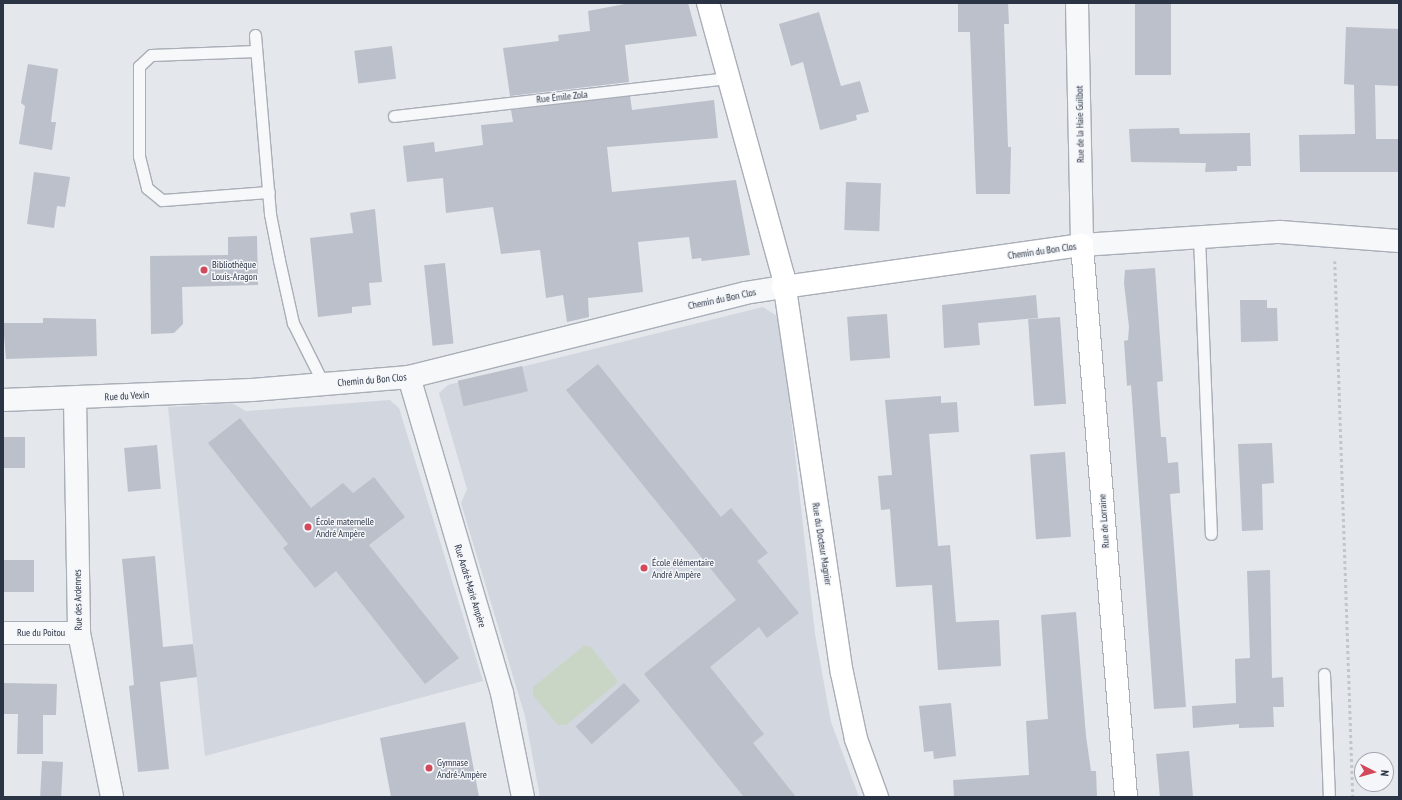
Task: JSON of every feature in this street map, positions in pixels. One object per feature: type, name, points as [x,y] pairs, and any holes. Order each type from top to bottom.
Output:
[{"type":"street","points":[[708,3],[783,274],[783,287]]},
{"type":"street","name":"Rue de la Haie Guilbot","points":[[1077,3],[1082,245]]},
{"type":"street","name":"Chemin du Bon Clos","points":[[252,390],[409,377],[737,294],[1082,245],[1280,232],[1399,241]]},
{"type":"street","name":"Rue de Lorraine","points":[[1082,245],[1126,797]]},
{"type":"street","name":"Rue du Docteur Magnier","points":[[783,287],[842,673],[856,739],[877,797]]},
{"type":"street","name":"Rue André-Marie Ampère","points":[[409,377],[502,693],[523,797]]},
{"type":"street","name":"Rue du Vexin","points":[[3,400],[75,399],[252,390]]},
{"type":"street","name":"Rue des Ardennes","points":[[75,399],[79,633],[112,797]]},
{"type":"street","name":"Rue du Poitou","points":[[3,633],[79,633]]},
{"type":"lane","points":[[255,35],[270,214],[293,323],[324,385]]},
{"type":"lane","points":[[256,51],[151,55],[139,66],[139,156],[148,188],[162,200],[269,192]]},
{"type":"lane","name":"Rue Émile Zola","points":[[394,116],[729,78]]},
{"type":"lane","points":[[1198,237],[1211,534]]},
{"type":"lane","points":[[1324,674],[1329,797]]},
{"type":"path","points":[[1334,237],[1353,797]]},
{"type":"shaded area","name":"École élémentaire André Ampère","points":[[763,307],[780,318],[815,634],[831,722],[859,797],[540,797],[525,716],[461,503],[467,489],[439,393],[448,385]]},
{"type":"shaded area","name":"École maternelle André Ampère","points":[[390,400],[399,408],[483,681],[205,756],[168,407],[232,403],[246,411]]},
{"type":"green space","points":[[585,645],[591,647],[617,680],[616,684],[566,725],[558,725],[533,695],[533,687]]},
{"type":"building","points":[[630,3],[688,3],[697,36],[625,45],[629,82],[510,96],[503,48],[559,41],[558,35],[590,31],[588,11]]},
{"type":"building","points":[[958,3],[1008,3],[1009,24],[1004,24],[1008,147],[1011,147],[1010,194],[976,194],[970,32],[958,32]]},
{"type":"building","points":[[1135,3],[1171,3],[1171,75],[1135,75]]},
{"type":"building","points":[[819,12],[841,86],[860,81],[869,112],[856,115],[857,120],[820,130],[803,62],[791,66],[779,24]]},
{"type":"building","points":[[1346,27],[1399,29],[1398,86],[1375,85],[1376,139],[1399,139],[1399,172],[1300,172],[1299,135],[1355,134],[1354,85],[1344,84]]},
{"type":"building","points":[[392,46],[396,79],[358,83],[354,51]]},
{"type":"building","points":[[28,64],[58,69],[51,122],[56,122],[52,150],[19,144],[25,106],[21,103]]},
{"type":"building","points":[[630,96],[632,110],[714,100],[718,138],[607,147],[612,192],[736,180],[750,255],[702,261],[701,258],[692,259],[689,237],[638,242],[643,292],[588,298],[589,317],[567,322],[563,295],[546,298],[540,250],[501,254],[493,207],[446,213],[443,178],[407,182],[403,146],[434,142],[435,152],[483,145],[481,125],[513,122],[511,110]]},
{"type":"building","points":[[1179,128],[1180,134],[1250,133],[1251,166],[1237,166],[1237,171],[1205,172],[1206,163],[1131,162],[1129,129]]},
{"type":"building","points":[[34,172],[70,177],[65,207],[57,206],[54,228],[27,224]]},
{"type":"building","points":[[846,182],[881,183],[879,231],[844,230]]},
{"type":"building","points":[[375,209],[382,282],[369,283],[371,305],[352,307],[352,313],[318,317],[310,238],[353,233],[350,213]]},
{"type":"building","name":"Bibliothèque Louis-Aragon","points":[[257,236],[258,285],[182,287],[183,324],[174,333],[151,334],[150,256],[228,255],[228,237]]},
{"type":"building","points":[[445,263],[453,344],[433,346],[424,265]]},
{"type":"building","points":[[1155,268],[1163,381],[1157,382],[1161,437],[1166,437],[1168,463],[1178,462],[1180,493],[1170,494],[1186,707],[1154,709],[1131,385],[1127,386],[1124,341],[1128,340],[1129,327],[1124,283],[1125,270]]},
{"type":"building","points":[[1036,295],[1038,318],[978,323],[980,345],[944,348],[942,305]]},
{"type":"building","points":[[1240,300],[1267,300],[1267,308],[1277,308],[1278,341],[1241,342]]},
{"type":"building","points":[[887,314],[890,358],[850,361],[847,317]]},
{"type":"building","points":[[1060,317],[1066,404],[1034,406],[1028,319]]},
{"type":"building","points":[[43,318],[96,319],[97,356],[6,359],[3,323],[43,323]]},
{"type":"building","points":[[598,364],[721,517],[731,508],[768,553],[757,561],[799,613],[767,638],[759,627],[710,667],[764,734],[753,743],[796,797],[744,797],[644,674],[736,600],[566,390]]},
{"type":"building","points":[[522,366],[528,391],[464,406],[458,381]]},
{"type":"building","points":[[941,396],[941,403],[957,402],[959,432],[929,434],[938,546],[950,545],[956,622],[999,620],[1001,666],[938,670],[932,585],[896,587],[890,509],[881,510],[878,476],[892,475],[885,400]]},
{"type":"building","points":[[240,418],[311,508],[343,483],[353,493],[374,477],[405,517],[369,545],[459,658],[425,684],[336,571],[315,588],[283,548],[288,544],[208,443]]},
{"type":"building","points":[[3,437],[25,437],[25,468],[3,468]]},
{"type":"building","points":[[1272,443],[1274,483],[1262,484],[1263,530],[1242,531],[1238,444]]},
{"type":"building","points":[[157,445],[161,489],[128,492],[124,448]]},
{"type":"building","points":[[1065,452],[1071,537],[1036,539],[1030,454]]},
{"type":"building","points":[[155,556],[163,647],[193,644],[197,677],[160,682],[169,769],[138,772],[129,686],[134,685],[122,559]]},
{"type":"building","points":[[3,560],[34,560],[34,592],[3,592]]},
{"type":"building","points":[[1270,570],[1272,678],[1283,677],[1284,707],[1273,707],[1274,727],[1239,728],[1239,724],[1193,728],[1192,706],[1236,703],[1235,659],[1250,658],[1247,571]]},
{"type":"building","points":[[1076,612],[1086,736],[1091,771],[1096,771],[1097,797],[954,797],[953,780],[1029,775],[1026,721],[1048,719],[1041,615]]},
{"type":"building","points":[[3,683],[57,684],[56,715],[43,715],[43,754],[17,754],[18,714],[3,714]]},
{"type":"building","points":[[624,683],[640,701],[592,744],[576,726]]},
{"type":"building","points":[[951,703],[956,756],[934,759],[933,751],[924,752],[919,706]]},
{"type":"building","name":"Gymnase André-Ampère","points":[[465,722],[479,797],[391,797],[380,738]]},
{"type":"building","points":[[1189,751],[1193,797],[1160,797],[1156,754]]},
{"type":"building","points":[[42,761],[63,762],[61,797],[40,797]]},
{"type":"place","name":"Bibliothèque Louis-Aragon","points":[[204,270]]},
{"type":"place","name":"École maternelle André Ampère","points":[[308,527]]},
{"type":"place","name":"École élémentaire André Ampère","points":[[644,568]]},
{"type":"place","name":"Gymnase André-Ampère","points":[[429,768]]}]
